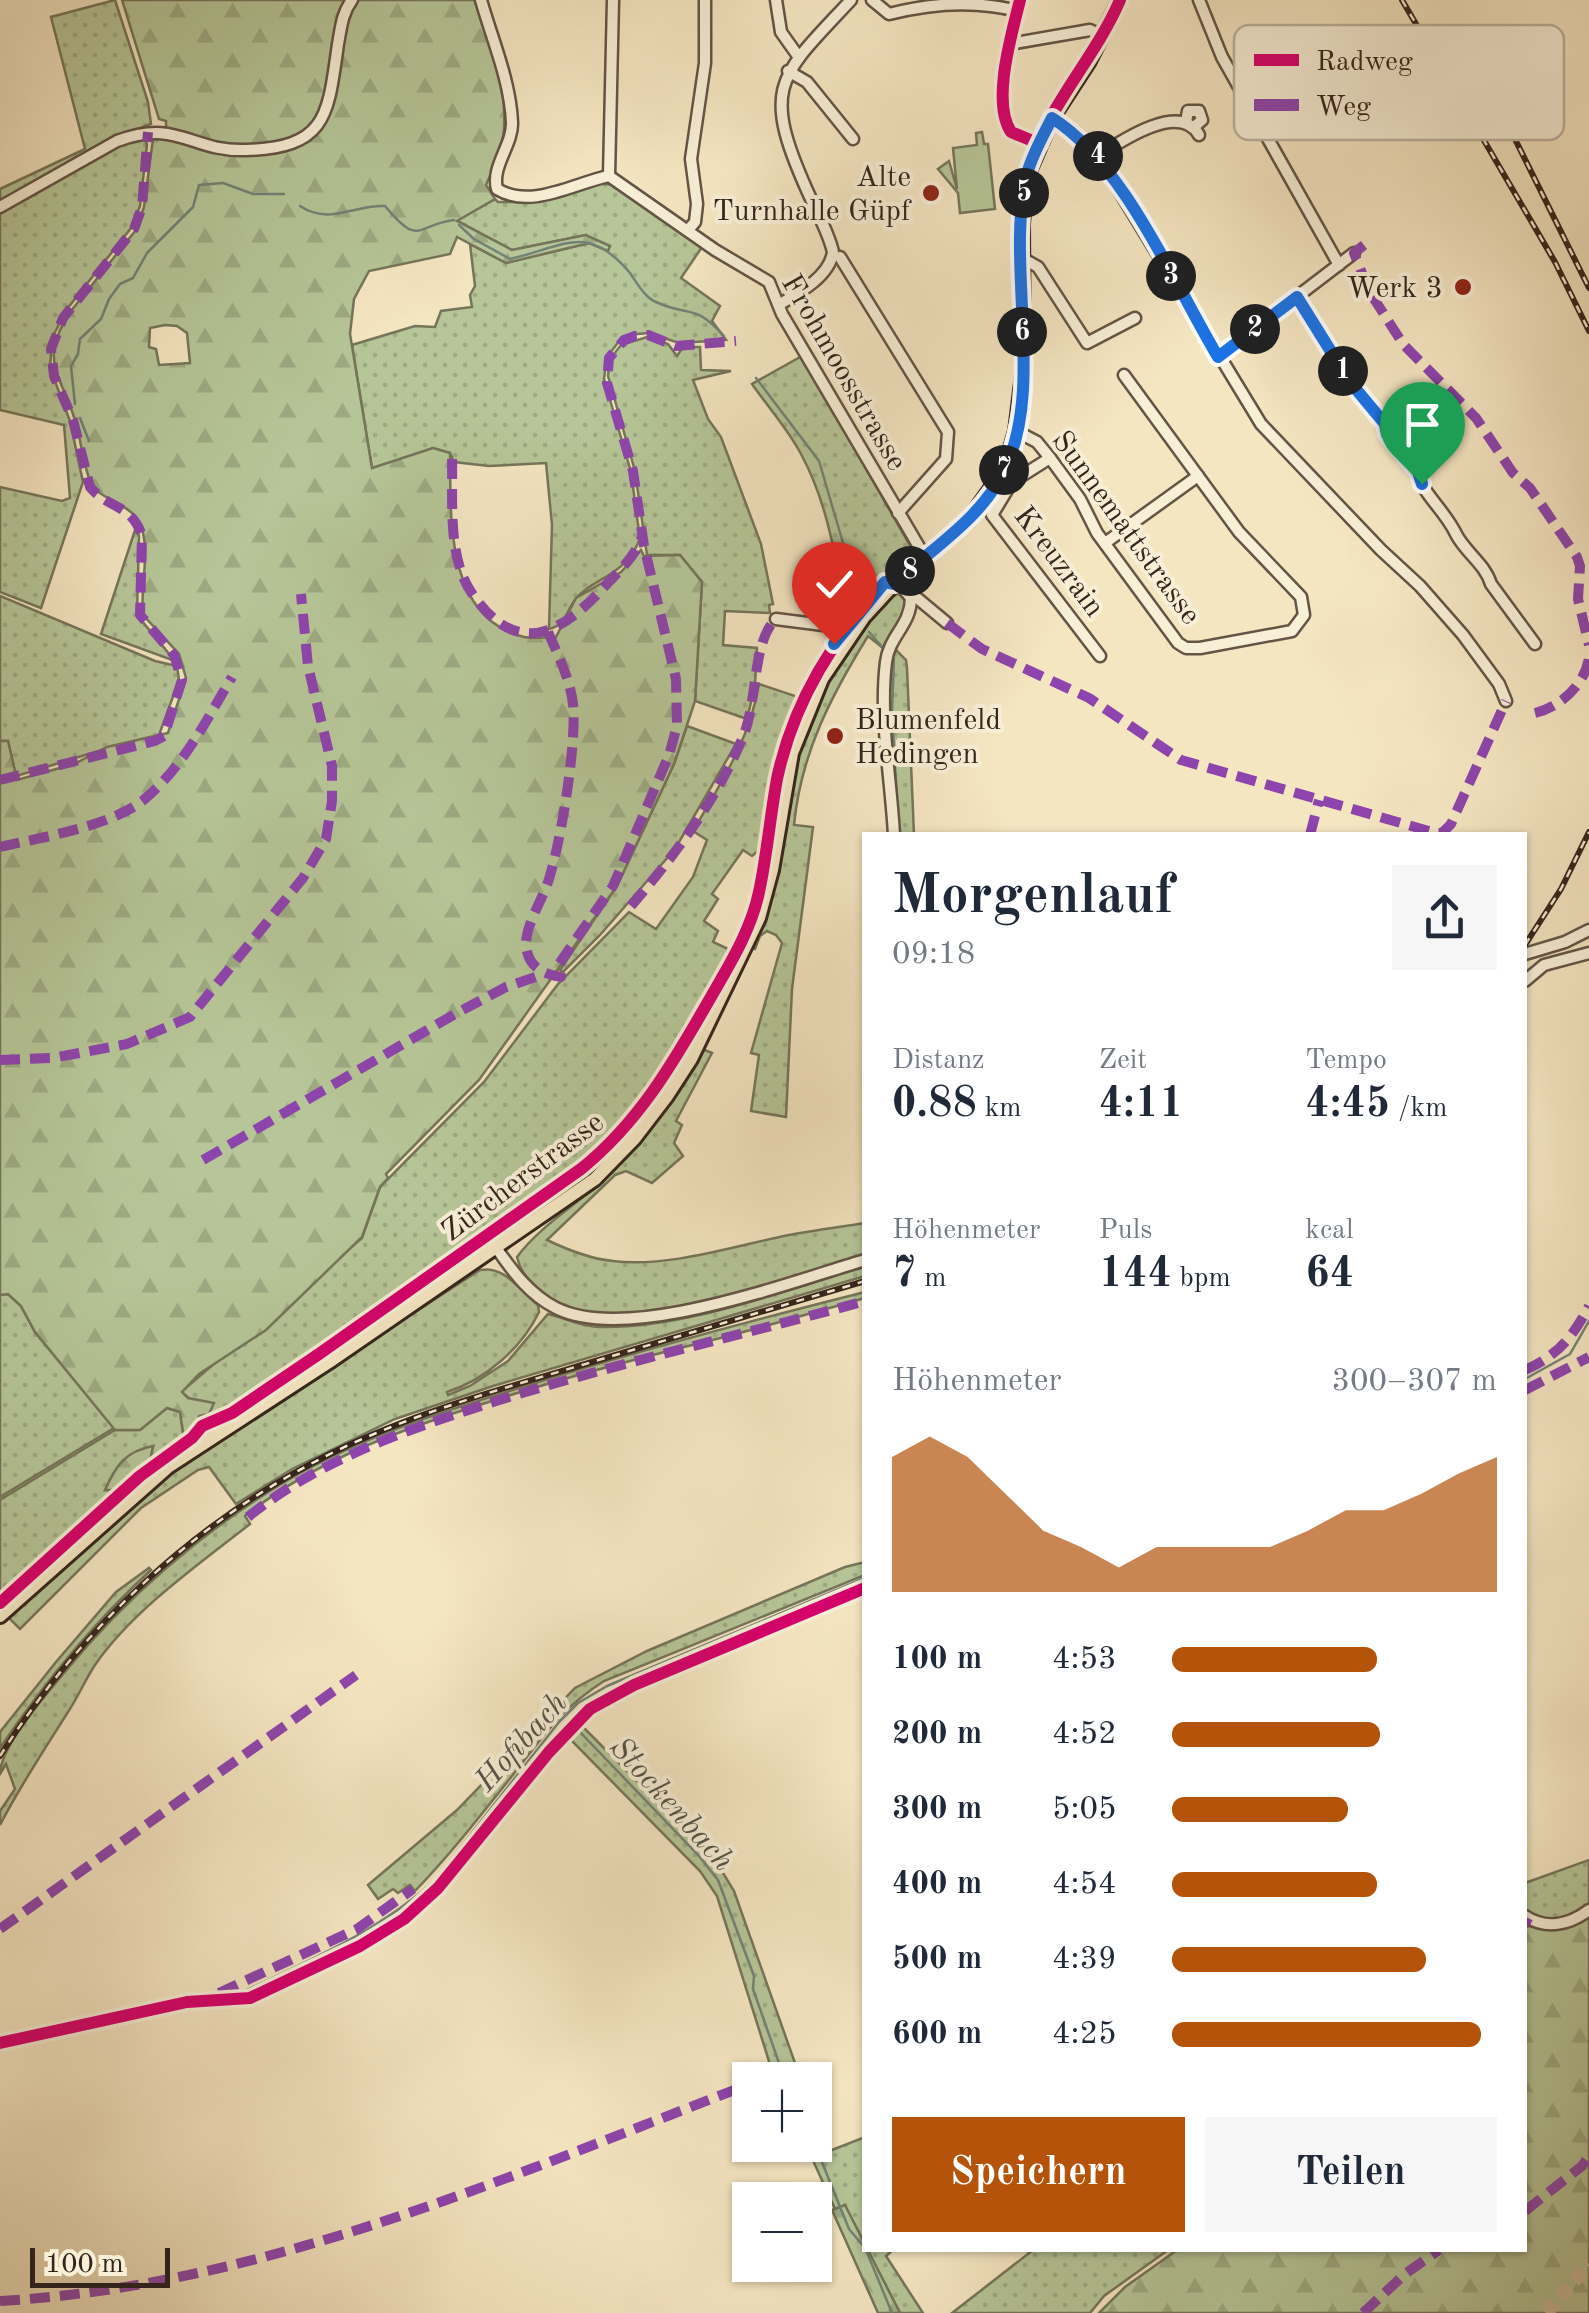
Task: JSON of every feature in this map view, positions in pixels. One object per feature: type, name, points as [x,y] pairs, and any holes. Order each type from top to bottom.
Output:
[{"type":"main road","name":"Zürcherstrasse","points":[[0,1616],[158,1475],[595,1179],[647,1123],[691,1059],[758,918],[772,870],[784,788],[798,732],[822,680],[849,637],[897,581],[968,522],[1005,469],[1016,431],[1022,374],[1026,178],[1052,118],[1103,36],[1120,0]]},
{"type":"street","points":[[0,208],[135,135],[173,132],[203,145],[243,150],[283,148],[298,142],[326,114],[342,18],[352,0]]},
{"type":"street","points":[[482,0],[512,119],[511,137],[495,178],[498,189],[513,197],[529,198],[609,176],[613,0]]},
{"type":"street","points":[[688,230],[695,222],[697,204],[691,159],[704,63],[705,0]]},
{"type":"street","points":[[776,0],[781,32],[798,56]]},
{"type":"street","points":[[780,304],[817,278],[832,260],[833,252],[800,175],[782,120],[782,92],[788,71],[798,56],[851,0]]},
{"type":"street","points":[[872,0],[890,14],[921,6],[983,2],[1019,5],[1009,51],[1090,30],[1103,36]]},
{"type":"street","points":[[1200,0],[1234,78]]},
{"type":"street","points":[[788,71],[807,82],[853,139]]},
{"type":"street","points":[[1052,118],[1098,156],[1261,424],[1420,586],[1464,636],[1506,701]]},
{"type":"street","points":[[1098,156],[1144,129],[1193,128]]},
{"type":"street","points":[[1269,140],[1339,265]]},
{"type":"street","name":"Frohmoosstrasse","points":[[609,176],[769,282],[782,314],[926,557]]},
{"type":"street","points":[[1218,357],[1354,253]]},
{"type":"street","points":[[840,257],[948,432],[946,459],[898,513]]},
{"type":"street","points":[[1022,258],[1038,267],[1087,343],[1135,318]]},
{"type":"street","points":[[1297,297],[1350,382],[1385,424],[1387,434],[1418,472],[1422,484],[1453,524],[1456,535],[1488,574],[1490,584],[1535,644]]},
{"type":"street","name":"Sunnemattstrasse","points":[[1016,431],[1036,442],[1050,458],[1172,637],[1186,648],[1292,631],[1304,615],[1300,596],[1238,532],[1124,374]]},
{"type":"street","name":"Kreuzrain","points":[[1050,458],[1012,482],[992,516],[1100,656]]},
{"type":"street","points":[[1105,543],[1198,476]]},
{"type":"street","points":[[894,832],[886,736],[886,657],[911,612],[911,598],[897,581]]},
{"type":"street","points":[[911,598],[917,598],[946,624]]},
{"type":"street","points":[[776,618],[831,626],[849,637]]},
{"type":"street","points":[[1527,953],[1589,930]]},
{"type":"street","points":[[1527,979],[1544,966],[1589,953]]},
{"type":"street","points":[[497,1248],[538,1297],[564,1312],[596,1320],[696,1307],[862,1261]]},
{"type":"street","points":[[1527,1918],[1537,1923],[1566,1923],[1589,1910]]},
{"type":"green space","points":[[115,0],[148,102],[151,124],[115,138],[0,203],[0,189],[85,149],[51,17]]},
{"type":"green space","points":[[122,0],[477,0],[502,92],[504,130],[500,153],[486,185],[495,199],[457,221],[512,250],[586,235],[610,246],[608,251],[589,243],[506,263],[457,237],[450,254],[369,271],[354,299],[350,334],[372,468],[433,448],[450,453],[453,533],[466,587],[479,609],[498,626],[524,637],[556,637],[576,598],[621,572],[641,550],[644,556],[680,555],[702,582],[695,701],[674,764],[617,886],[479,1080],[386,1174],[388,1178],[380,1187],[362,1237],[266,1330],[199,1374],[182,1392],[188,1398],[214,1403],[209,1414],[199,1416],[184,1439],[180,1412],[167,1408],[140,1430],[115,1430],[35,1332],[21,1306],[8,1294],[0,1295],[0,741],[8,741],[17,780],[74,764],[107,747],[168,733],[186,678],[179,654],[143,615],[145,547],[139,522],[127,509],[92,486],[54,357],[55,344],[71,311],[136,230],[144,207],[153,139],[166,139],[166,121],[159,119]],"holes":[[[177,326],[187,333],[190,363],[159,365],[156,349],[149,347],[150,328]]]},
{"type":"green space","points":[[982,132],[984,144],[988,144],[995,209],[960,213],[958,193],[938,169],[949,161],[957,189],[953,148],[977,145],[976,133]]},
{"type":"green space","points":[[144,139],[147,144],[140,206],[131,228],[67,309],[52,338],[50,368],[70,421],[83,482],[41,608],[0,592],[0,487],[62,501],[70,498],[64,425],[0,410],[0,211],[119,145]]},
{"type":"green space","points":[[598,183],[615,185],[702,247],[681,278],[720,306],[712,321],[726,340],[679,343],[649,333],[637,334],[620,340],[607,357],[604,379],[631,472],[640,539],[617,570],[583,592],[562,621],[549,629],[552,525],[546,463],[489,466],[454,462],[450,453],[433,448],[372,469],[352,345],[415,326],[435,327],[441,311],[472,307],[470,295],[475,286],[470,244],[506,263],[589,243],[586,235],[512,250],[456,220],[495,199],[531,202]]},
{"type":"green space","points":[[647,337],[668,344],[677,356],[683,347],[700,347],[701,370],[731,371],[693,380],[708,419],[721,437],[761,544],[773,604],[769,605],[770,613],[725,611],[723,645],[757,648],[755,685],[747,719],[695,701],[702,582],[680,555],[647,555],[635,471],[608,376],[610,359],[621,345]]},
{"type":"green space","points":[[802,356],[913,551],[846,625],[838,626],[836,561],[818,492],[796,445],[752,384]]},
{"type":"green space","points":[[136,527],[137,615],[175,661],[101,634]]},
{"type":"green space","points":[[899,594],[908,603],[908,610],[884,649],[868,636],[830,703],[803,774],[794,825],[813,827],[792,989],[786,1117],[751,1111],[759,1055],[751,1053],[782,943],[767,931],[752,948],[769,902],[794,767],[810,719],[832,675],[876,614],[893,595]]},
{"type":"green space","points":[[0,596],[155,661],[177,666],[179,680],[159,735],[16,776],[8,741],[0,741]]},
{"type":"green space","points":[[894,648],[906,660],[907,668],[914,832],[897,832],[888,717]]},
{"type":"green space","points":[[759,684],[801,698],[780,755],[765,845],[752,856],[743,850],[712,894],[718,899],[704,921],[718,931],[713,942],[728,949],[724,959],[729,961],[644,1097],[578,1168],[230,1411],[205,1422],[209,1414],[181,1392],[362,1238],[380,1187],[484,1082],[558,984],[629,912],[656,929],[693,877],[707,840],[693,831],[742,742]]},
{"type":"green space","points":[[687,726],[736,744],[675,849],[563,972],[560,970],[617,886],[674,764]]},
{"type":"green space","points":[[720,984],[669,1080],[601,1164],[311,1369],[169,1457],[204,1427],[224,1420],[320,1356],[599,1158],[652,1098]]},
{"type":"green space","points":[[702,1049],[712,1053],[676,1121],[682,1125],[674,1143],[683,1156],[652,1183],[626,1171],[615,1175],[547,1240],[596,1258],[656,1261],[862,1223],[862,1256],[694,1305],[624,1315],[578,1311],[544,1293],[527,1277],[517,1257],[628,1156]]},
{"type":"green space","points":[[862,1268],[862,1277],[493,1386],[395,1419],[292,1469],[236,1504],[209,1467],[198,1470],[141,1508],[20,1629],[8,1617],[189,1458],[480,1270],[505,1275],[538,1305],[539,1312],[523,1338],[501,1361],[475,1380],[447,1392],[448,1395],[470,1386],[508,1361],[548,1314],[593,1327],[633,1326],[734,1306]]},
{"type":"green space","points":[[862,1293],[862,1299],[459,1411],[363,1447],[302,1478],[245,1516],[250,1524],[167,1589],[110,1645],[0,1825],[0,1811],[15,1789],[6,1764],[0,1774],[2,1763],[25,1721],[113,1618],[226,1521],[288,1480],[378,1436],[471,1403],[658,1347]]},
{"type":"green space","points":[[8,1294],[114,1428],[0,1497],[0,1295]]},
{"type":"green space","points":[[167,1408],[180,1412],[184,1439],[150,1461],[153,1447],[106,1490],[118,1490],[113,1497],[0,1596],[0,1500],[115,1430],[140,1430]]},
{"type":"green space","points":[[153,1446],[150,1461],[118,1490],[105,1490],[123,1460]]},
{"type":"green space","points":[[862,1563],[862,1576],[604,1681],[553,1724],[415,1891],[410,1885],[398,1893],[393,1889],[378,1899],[368,1885],[457,1810],[575,1688],[647,1651]]},
{"type":"green space","points":[[149,1568],[70,1654],[0,1748],[0,1732],[56,1662],[116,1592]]},
{"type":"green space","points":[[579,1723],[714,1858],[734,1891],[795,2062],[769,2062],[717,1896],[700,1871],[571,1740]]},
{"type":"green space","points":[[1589,1860],[1589,1907],[1557,1920],[1541,1918],[1527,1912],[1527,1882]]},
{"type":"green space","points":[[1589,1913],[1589,2313],[1099,2313],[1125,2287],[1174,2252],[1527,2252],[1527,1927]]},
{"type":"green space","points":[[862,2138],[862,2239],[845,2206],[835,2209],[832,2182],[823,2182],[814,2162],[832,2162],[832,2150]]},
{"type":"green space","points":[[845,2205],[862,2238],[862,2252],[869,2252],[900,2313],[878,2313],[832,2210]]},
{"type":"green space","points":[[868,2252],[891,2252],[886,2256],[923,2313],[900,2313]]},
{"type":"green space","points":[[1030,2252],[1165,2252],[1104,2296],[1090,2313],[952,2313]]},
{"type":"waterway","points":[[75,404],[71,366],[80,339],[101,319],[120,284],[133,278],[147,253],[193,207],[199,185],[223,183],[253,194],[284,194]]},
{"type":"waterway","points":[[300,206],[322,214],[385,206],[405,227],[418,231],[454,220]]},
{"type":"waterway","points":[[459,225],[474,239],[510,259],[575,242],[601,247],[615,257],[652,300],[698,315],[724,336]]},
{"type":"waterway","points":[[756,378],[819,461],[846,553],[857,608]]},
{"type":"waterway","points":[[80,418],[89,441]]},
{"type":"waterway","points":[[869,632],[885,650]]},
{"type":"waterway","points":[[894,659],[892,712],[899,832]]},
{"type":"waterway","name":"Hofibach","points":[[1527,1378],[1570,1354],[1589,1321]]},
{"type":"waterway","name":"Hofibach","points":[[247,1990],[368,1929],[434,1881],[578,1703],[607,1686],[862,1579]]},
{"type":"waterway","name":"Stockenbach","points":[[578,1730],[718,1880],[754,1976],[753,1989],[779,2062]]},
{"type":"waterway","name":"Stockenbach","points":[[822,2162],[849,2229],[862,2244]]},
{"type":"waterway","name":"Stockenbach","points":[[867,2252],[892,2313]]},
{"type":"tunnel","points":[[1546,2313],[1589,2264]]},
{"type":"railway","points":[[1402,0],[1417,25]]},
{"type":"railway","points":[[1484,140],[1555,262],[1589,331]]},
{"type":"railway","points":[[1515,140],[1589,288]]},
{"type":"railway","points":[[1527,942],[1561,889],[1589,832]]},
{"type":"railway","points":[[0,1756],[67,1664],[145,1582],[234,1511],[282,1480],[362,1439],[455,1404],[862,1282]]},
{"type":"marked path","points":[[0,780],[155,741],[164,736],[182,680],[174,655],[140,615],[142,536],[126,512],[90,487],[73,420],[54,376],[51,349],[63,318],[134,229],[142,207],[148,132]]},
{"type":"marked path","points":[[1364,245],[1354,253],[1369,291],[1403,344],[1476,418],[1577,557],[1578,599],[1589,645]]},
{"type":"marked path","points":[[548,632],[571,695],[573,742],[554,862],[526,944],[529,958],[537,968],[561,977],[559,964],[613,886],[669,755],[677,726],[676,679],[644,546],[633,471],[607,383],[609,358],[624,340],[635,336],[648,335],[676,346],[736,341]]},
{"type":"marked path","points":[[452,459],[453,529],[459,564],[473,595],[507,627],[524,633],[540,632],[573,616],[626,563],[642,537]]},
{"type":"marked path","points":[[0,1060],[53,1058],[127,1044],[190,1017],[303,878],[326,839],[332,766],[308,666],[301,594]]},
{"type":"marked path","points":[[631,906],[694,826],[733,760],[748,722],[763,642],[776,619]]},
{"type":"marked path","points":[[947,623],[982,649],[1089,698],[1181,760],[1433,832]]},
{"type":"marked path","points":[[1535,713],[1554,706],[1570,693],[1583,677],[1589,658]]},
{"type":"marked path","points":[[0,847],[98,823],[147,797],[184,756],[232,677]]},
{"type":"marked path","points":[[1443,832],[1451,824],[1506,701]]},
{"type":"marked path","points":[[1311,832],[1319,800]]},
{"type":"marked path","points":[[203,1160],[455,1014],[506,987],[544,974]]},
{"type":"marked path","points":[[248,1517],[335,1462],[431,1423],[588,1374],[862,1302]]},
{"type":"marked path","points":[[1527,1369],[1563,1344],[1589,1306]]},
{"type":"marked path","points":[[1527,1389],[1589,1357]]},
{"type":"marked path","points":[[0,1929],[356,1675]]},
{"type":"marked path","points":[[219,1993],[357,1929],[413,1889]]},
{"type":"marked path","points":[[0,2301],[98,2291],[194,2274],[289,2250],[475,2190],[732,2091]]},
{"type":"marked path","points":[[1527,2209],[1582,2166],[1589,2156]]},
{"type":"marked path","points":[[1363,2313],[1405,2274],[1436,2252]]},
{"type":"cycle path","points":[[1020,0],[1005,67],[1005,119],[1011,132],[1040,144]]},
{"type":"cycle path","points":[[0,1603],[140,1476],[192,1438],[202,1426],[232,1413],[581,1169],[620,1132],[652,1092],[723,976],[750,921],[762,878],[784,751],[817,674],[866,604],[885,583],[895,584],[965,524],[985,501],[1006,465],[1018,425],[1023,384],[1020,256],[1027,174],[1045,129],[1120,0]]},
{"type":"cycle path","points":[[0,2043],[187,2002],[250,1998],[360,1946],[404,1919],[438,1888],[549,1752],[590,1709],[634,1685],[862,1589]]},
{"type":"place","name":"Alte Turnhalle Güpf","points":[[931,193]]},
{"type":"place","name":"Werk 3","points":[[1463,287]]},
{"type":"place","name":"Blumenfeld Hedingen","points":[[835,736]]},
{"type":"route","points":[[834,644],[885,582],[895,584],[968,522],[1005,469],[1020,402],[1026,178],[1052,118],[1098,156],[1218,357],[1297,297],[1350,382],[1418,472],[1422,484]]}]
